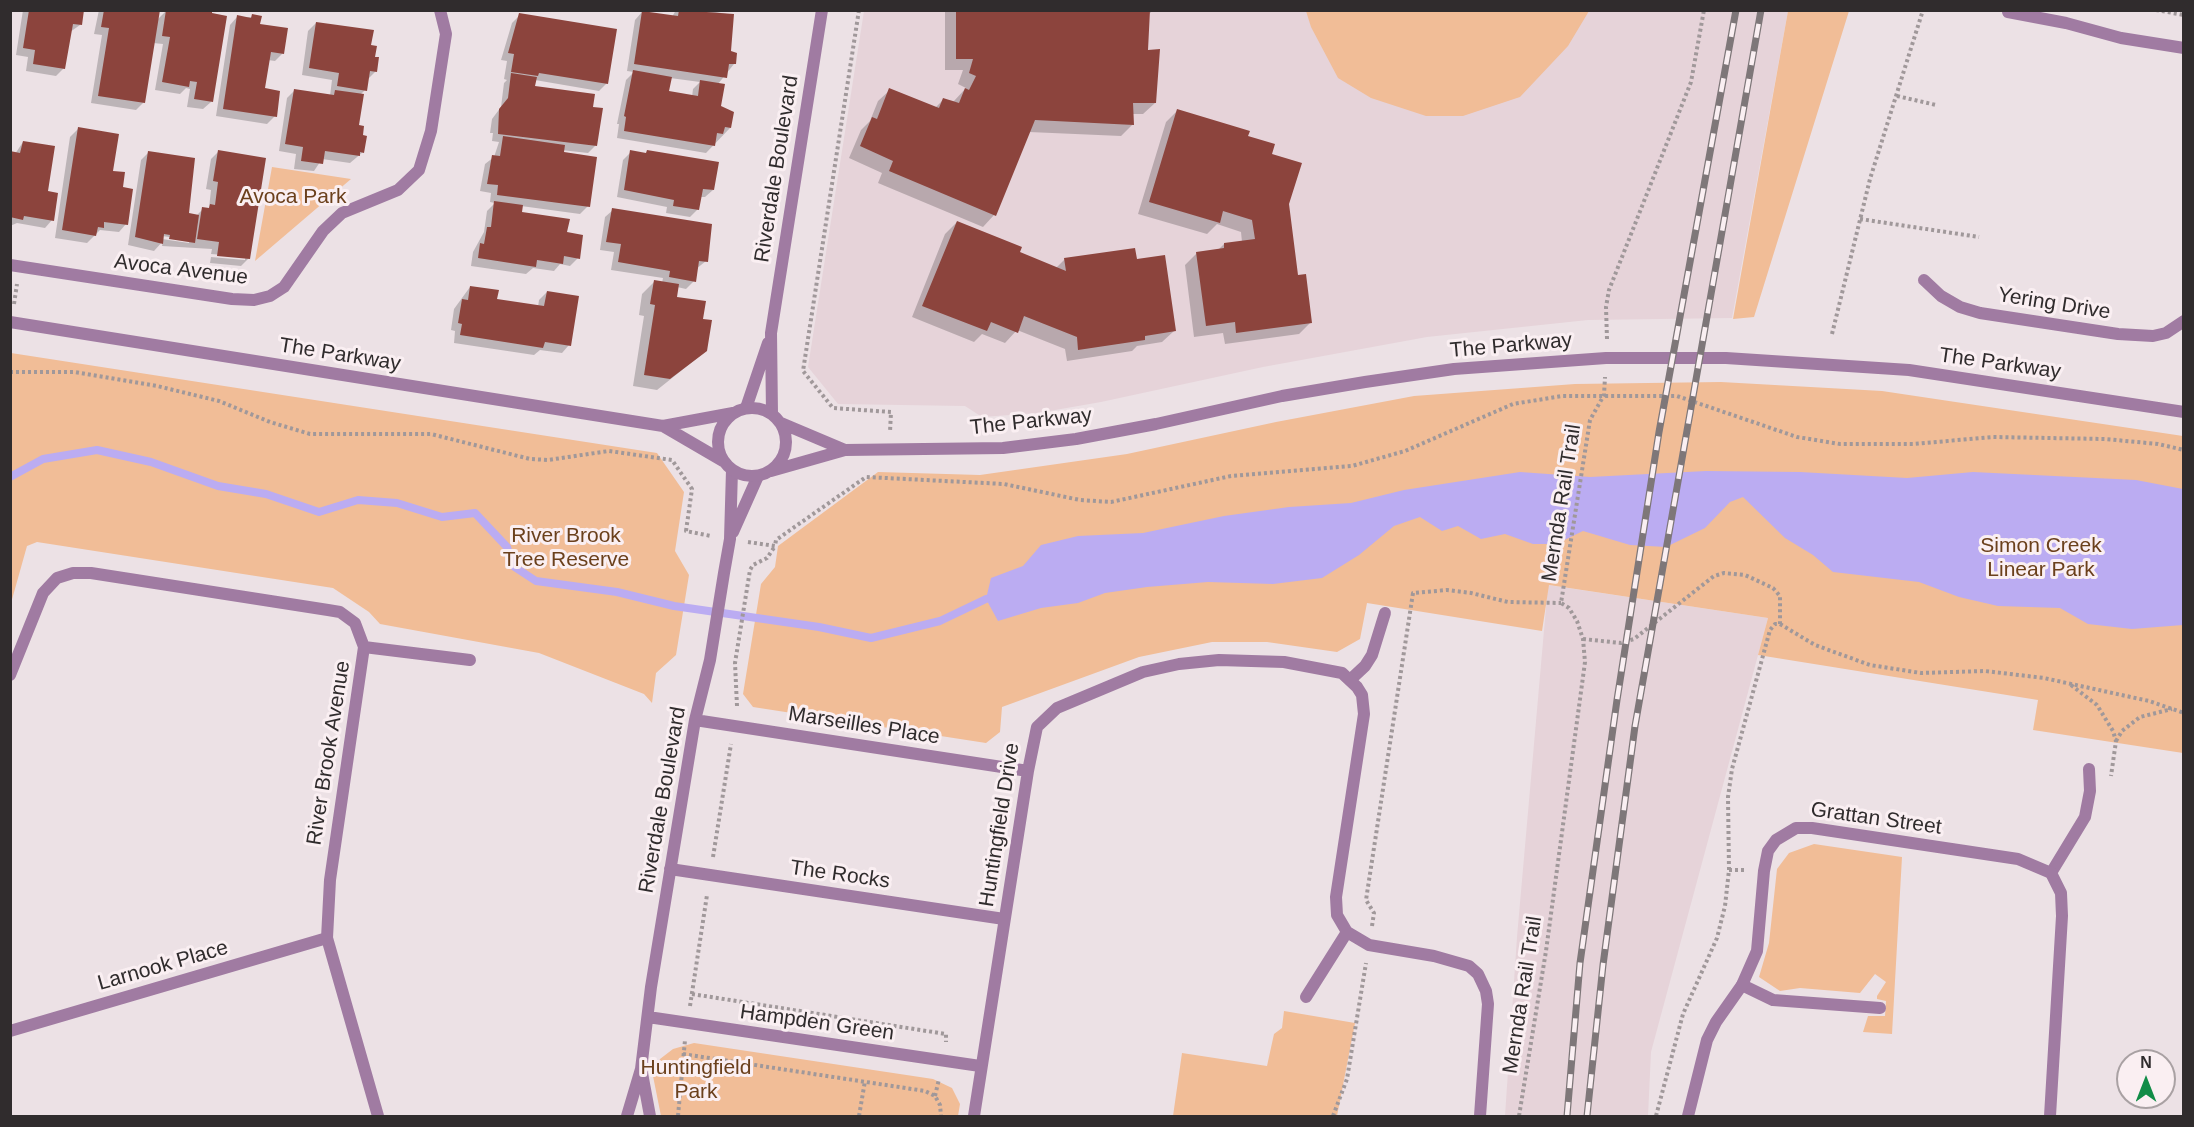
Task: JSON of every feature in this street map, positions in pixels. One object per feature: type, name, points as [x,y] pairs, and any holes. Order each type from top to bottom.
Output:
[{"type":"street","name":"Avoca Avenue","points":[[10,265],[232,299],[254,300],[270,296],[284,287],[323,231],[342,213],[398,190],[419,170],[431,131],[446,34],[440,10]]},
{"type":"street","name":"Riverdale Boulevard","points":[[746,408],[771,333],[822,10]]},
{"type":"street","points":[[2008,12],[2066,23],[2121,38],[2184,48]]},
{"type":"street","name":"Yering Drive","points":[[1924,280],[1941,296],[1960,307],[1980,313],[2134,335],[2153,336],[2182,327]]},
{"type":"street","name":"The Parkway","points":[[10,322],[663,426],[734,413]]},
{"type":"street","name":"Riverdale Boulevard","points":[[771,333],[772,414]]},
{"type":"street","name":"The Parkway","points":[[771,471],[845,450],[1002,448],[1076,439],[1365,382],[1454,369],[1606,358],[1726,358],[1909,370],[2184,412]]},
{"type":"street","points":[[746,408],[764,410],[781,423],[787,444],[779,464],[771,471],[758,476],[740,475],[723,461],[717,440],[725,420],[734,413],[746,408]]},
{"type":"street","name":"The Parkway","points":[[781,423],[845,450]]},
{"type":"street","name":"The Parkway","points":[[663,426],[723,461]]},
{"type":"street","name":"Riverdale Boulevard","points":[[627,1116],[641,1069],[670,869],[695,720],[710,660],[729,538],[732,470]]},
{"type":"street","name":"Riverdale Boulevard","points":[[729,538],[758,476]]},
{"type":"street","name":"River Brook Avenue","points":[[10,675],[43,593],[57,578],[73,573],[91,573],[339,612],[355,623],[364,647],[330,880],[327,938],[378,1116]]},
{"type":"street","points":[[1385,613],[1372,655],[1365,666],[1350,680],[1362,695],[1364,714],[1336,897],[1340,924],[1347,932],[1369,945],[1434,956],[1469,966],[1478,974],[1486,991],[1488,1004],[1480,1116]]},
{"type":"street","points":[[364,647],[470,660]]},
{"type":"street","name":"Huntingfield Drive","points":[[974,1116],[980,1066],[1028,771],[1035,734],[1046,717],[1057,708],[1102,687],[1143,672],[1179,664],[1219,660],[1262,660],[1332,669],[1350,680]]},
{"type":"street","name":"Marseilles Place","points":[[695,720],[1028,771]]},
{"type":"street","points":[[2050,1116],[2062,916],[2061,893],[2051,873],[2085,817],[2090,791],[2089,769]]},
{"type":"street","name":"Grattan Street","points":[[1688,1116],[1707,1040],[1716,1022],[1742,985],[1757,951],[1764,870],[1768,851],[1785,832],[1796,828],[1812,828],[2018,859],[2051,873]]},
{"type":"street","name":"The Rocks","points":[[670,869],[1004,919]]},
{"type":"street","points":[[1306,997],[1347,932]]},
{"type":"street","name":"Larnook Place","points":[[10,1031],[327,938]]},
{"type":"street","points":[[1742,985],[1773,1000],[1880,1008]]},
{"type":"street","name":"Hampden Green","points":[[648,1017],[980,1066]]},
{"type":"street","name":"Riverdale Boulevard","points":[[641,1069],[650,1116]]},
{"type":"path","points":[[859,10],[803,371],[832,408],[891,412],[889,477]]},
{"type":"path","name":"Mernda Rail Trail","points":[[1519,1116],[1570,786],[1584,671],[1583,639],[1569,608],[1561,603],[1590,420],[1604,395],[1606,307],[1609,290],[1690,82],[1704,10]]},
{"type":"path","points":[[1832,334],[1870,179],[1923,10]]},
{"type":"path","points":[[2156,10],[2184,15]]},
{"type":"path","points":[[1897,96],[1936,105]]},
{"type":"path","points":[[1860,219],[1978,237]]},
{"type":"path","points":[[678,1116],[687,1023],[737,707],[735,663],[749,576],[753,565],[767,558],[775,546]]},
{"type":"path","points":[[1583,639],[1621,643],[1634,639],[1714,576],[1724,573],[1745,574],[1773,588],[1780,596],[1780,624]]},
{"type":"path","points":[[1334,1116],[1347,1079],[1374,913],[1366,900],[1413,592],[1447,590],[1470,592],[1508,602],[1561,603]]},
{"type":"path","points":[[1656,1116],[1683,1014],[1717,938],[1725,906],[1729,870],[1728,797],[1732,769],[1770,630],[1775,624],[1780,624],[1842,656],[1890,669],[1921,673],[2008,673],[2068,683],[2184,713]]},
{"type":"path","points":[[2068,683],[2097,705],[2113,731],[2116,741]]},
{"type":"path","points":[[2110,784],[2116,741],[2122,731],[2140,717],[2174,709]]},
{"type":"path","points":[[683,1054],[925,1091],[934,1096],[940,1105],[941,1116]]},
{"type":"path","points":[[859,1116],[865,1081]]},
{"type":"shaded area","points":[[864,11],[1788,11],[1732,318],[1588,320],[1427,337],[1263,367],[1101,402],[1038,413],[982,417],[965,406],[838,404],[808,367]]},
{"type":"shaded area","points":[[1706,471],[1800,472],[1907,478],[1973,472],[2136,480],[2183,489],[2183,625],[2132,629],[2088,624],[2060,608],[1998,606],[1959,597],[1919,582],[1833,572],[1813,555],[1785,538],[1743,497],[1730,502],[1705,528],[1666,547],[1630,545],[1583,531],[1556,544],[1533,544],[1505,534],[1481,539],[1458,526],[1442,531],[1420,517],[1394,526],[1359,555],[1322,578],[1273,584],[1208,582],[1147,587],[1105,593],[1078,603],[1041,608],[998,621],[986,599],[991,578],[1023,566],[1041,545],[1078,536],[1143,533],[1224,516],[1289,507],[1351,503],[1404,490],[1520,472],[1590,477]]},
{"type":"shaded area","points":[[1548,585],[1768,618],[1651,1052],[1648,1116],[1505,1116],[1517,937]]},
{"type":"green space","points":[[1306,10],[1589,11],[1568,46],[1520,97],[1463,116],[1426,116],[1371,98],[1338,78],[1311,27]]},
{"type":"green space","points":[[1788,11],[1849,11],[1754,317],[1733,319]]},
{"type":"green space","name":"Avoca Park","points":[[272,167],[351,179],[255,261]]},
{"type":"green space","name":"River Brook Tree Reserve","points":[[11,353],[657,453],[684,492],[675,551],[689,575],[676,655],[656,673],[652,703],[644,694],[539,653],[380,624],[369,612],[333,588],[37,542],[27,546],[11,603]]},
{"type":"green space","name":"Simon Creek Linear Park","points":[[1721,382],[1882,391],[2183,436],[2183,753],[2033,730],[2038,700],[1758,655],[1768,618],[1549,585],[1542,631],[1367,603],[1360,639],[1337,652],[1267,642],[1212,642],[1139,657],[1002,707],[1000,732],[986,743],[753,707],[743,694],[761,584],[775,567],[778,546],[878,472],[980,475],[1127,454],[1276,422],[1414,396],[1575,384]]},
{"type":"green space","points":[[1814,844],[1902,857],[1892,1034],[1863,1032],[1868,1016],[1885,1016],[1886,1001],[1877,999],[1877,996],[1886,982],[1875,974],[1860,993],[1800,988],[1780,991],[1759,977],[1769,943],[1777,869],[1789,853]]},
{"type":"green space","points":[[1284,1011],[1355,1023],[1337,1116],[1173,1116],[1182,1053],[1267,1066],[1274,1034],[1282,1028]]},
{"type":"green space","name":"Huntingfield Park","points":[[694,1043],[933,1079],[952,1088],[960,1104],[958,1116],[661,1116],[653,1076],[660,1059],[673,1049]]},
{"type":"building","points":[[29,10],[84,10],[82,25],[73,24],[65,69],[33,64],[35,50],[23,48]]},
{"type":"building","points":[[104,10],[160,10],[145,103],[98,96],[109,28],[101,27]]},
{"type":"building","points":[[166,10],[212,10],[212,13],[227,16],[213,102],[194,99],[197,82],[190,81],[189,87],[162,82],[170,37],[162,36]]},
{"type":"building","points":[[679,10],[734,14],[731,51],[737,53],[736,64],[729,64],[727,78],[634,64],[642,11],[678,16]]},
{"type":"building","points":[[956,10],[1150,10],[1148,50],[1160,49],[1156,103],[1133,103],[1134,125],[1035,120],[996,216],[889,171],[893,161],[860,146],[872,117],[877,119],[889,88],[939,108],[943,98],[959,103],[965,88],[969,90],[976,76],[969,73],[973,59],[956,59]]},
{"type":"building","points":[[519,13],[617,29],[608,84],[539,73],[538,76],[511,72],[514,54],[508,53]]},
{"type":"building","points":[[252,14],[262,16],[260,24],[288,28],[284,54],[271,52],[265,88],[280,91],[277,117],[223,109],[237,15],[251,18]]},
{"type":"building","points":[[316,22],[374,30],[371,45],[377,46],[375,57],[379,57],[377,72],[370,71],[367,91],[337,86],[339,73],[309,68]]},
{"type":"building","points":[[633,70],[672,77],[669,91],[698,96],[700,80],[725,84],[721,106],[734,112],[731,128],[725,127],[723,134],[717,133],[715,146],[624,131],[626,117],[624,116]]},
{"type":"building","points":[[511,73],[537,77],[535,86],[595,94],[593,107],[603,108],[597,146],[498,134],[499,109],[508,98]]},
{"type":"building","points":[[294,89],[334,95],[335,90],[364,94],[359,125],[364,126],[363,135],[367,136],[364,153],[360,152],[360,156],[325,151],[323,164],[301,161],[303,147],[285,144]]},
{"type":"building","points":[[1177,109],[1250,131],[1248,136],[1275,144],[1272,154],[1302,163],[1289,204],[1298,275],[1306,274],[1312,323],[1236,333],[1235,322],[1206,326],[1196,252],[1224,248],[1224,243],[1255,239],[1252,220],[1223,211],[1220,223],[1149,202]]},
{"type":"building","points":[[78,127],[119,134],[113,171],[125,172],[123,187],[133,189],[128,225],[104,222],[104,228],[98,227],[96,236],[62,230]]},
{"type":"building","points":[[503,136],[565,145],[564,152],[597,157],[590,207],[497,195],[498,185],[487,184],[492,155],[500,156]]},
{"type":"building","points":[[23,141],[55,146],[48,191],[58,193],[54,221],[24,216],[23,220],[10,217],[10,151],[20,153]]},
{"type":"building","points":[[218,150],[266,158],[250,259],[217,256],[219,242],[197,239],[202,207],[209,208],[210,204],[215,205],[218,182],[213,181]]},
{"type":"building","points":[[630,150],[646,153],[647,150],[719,162],[714,190],[703,189],[699,210],[673,206],[674,200],[624,190]]},
{"type":"building","points":[[148,151],[195,158],[189,213],[199,215],[195,243],[169,239],[170,235],[164,234],[163,244],[135,237]]},
{"type":"building","points":[[494,201],[523,205],[522,212],[570,219],[567,232],[583,235],[580,259],[564,256],[563,264],[537,260],[536,267],[478,258],[480,243],[484,244],[487,227],[491,227]]},
{"type":"building","points":[[612,208],[712,224],[708,262],[699,261],[696,282],[669,277],[670,271],[618,262],[621,244],[606,242]]},
{"type":"building","points":[[957,221],[1022,247],[1020,252],[1066,271],[1064,258],[1135,248],[1137,259],[1165,255],[1176,331],[1145,336],[1145,340],[1078,350],[1077,337],[1024,316],[1018,333],[991,322],[987,331],[922,306]]},
{"type":"building","points":[[654,280],[679,284],[677,297],[706,301],[703,319],[712,320],[707,351],[670,379],[644,375],[655,305],[650,304]]},
{"type":"building","points":[[470,286],[499,290],[497,299],[544,306],[547,291],[579,296],[571,346],[545,342],[543,348],[460,335],[462,324],[458,323],[462,299],[468,300]]},
{"type":"waterway","points":[[10,477],[43,459],[97,450],[151,462],[218,486],[266,494],[319,512],[358,500],[397,503],[442,517],[475,513],[507,547],[513,566],[536,581],[617,592],[674,606],[819,627],[871,638],[940,621],[986,599]]},
{"type":"railway","points":[[1567,1116],[1580,963],[1617,700],[1659,432],[1736,10]]},
{"type":"railway","points":[[1587,1116],[1603,965],[1635,726],[1761,10]]}]
